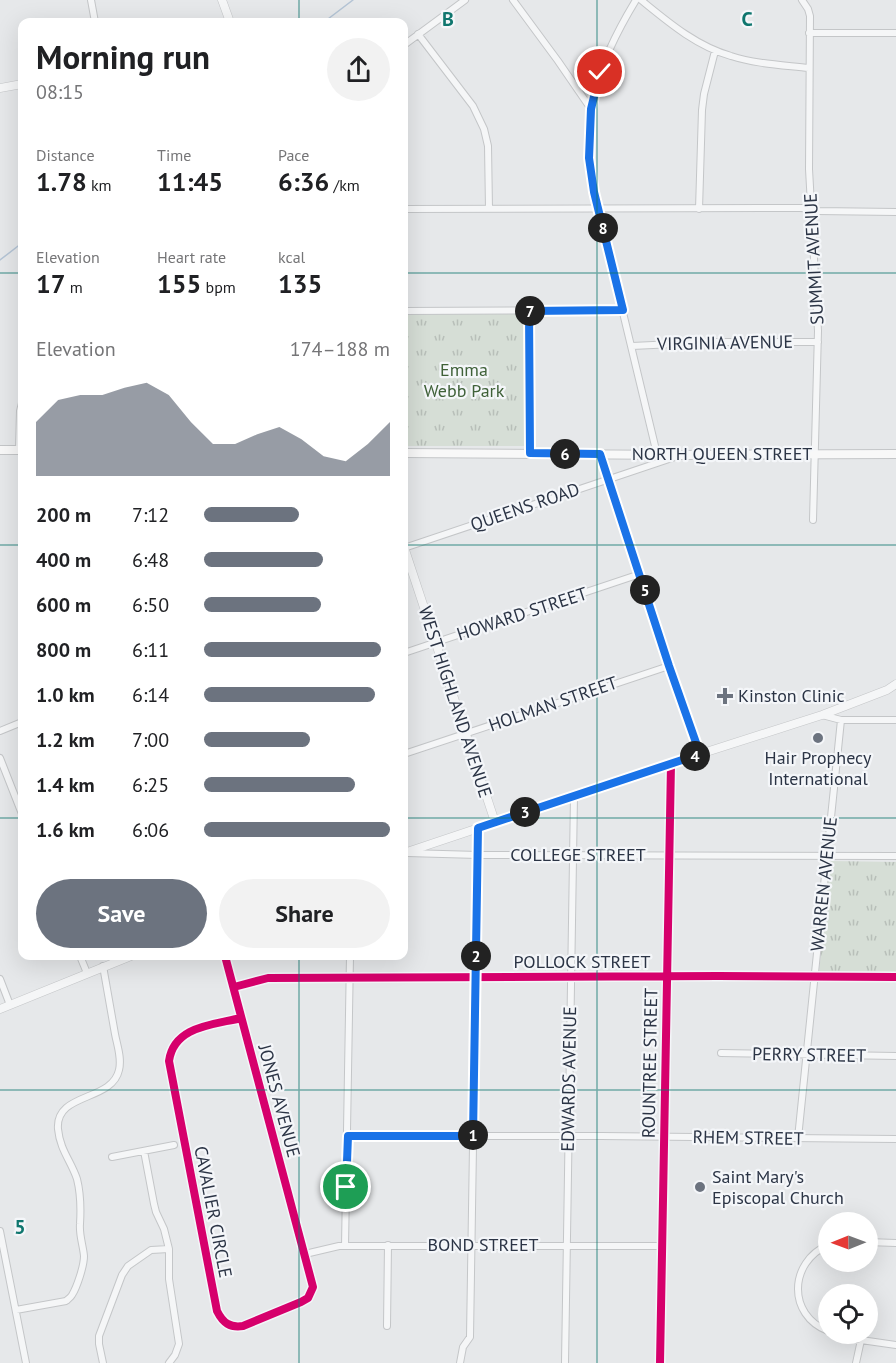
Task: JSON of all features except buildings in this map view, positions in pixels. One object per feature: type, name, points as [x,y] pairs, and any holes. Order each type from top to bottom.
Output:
[{"type":"main road","points":[[0,450],[18,450]]},
{"type":"main road","name":"NORTH QUEEN STREET","points":[[408,453],[896,454]]},
{"type":"street","points":[[91,0],[94,18]]},
{"type":"street","points":[[222,0],[229,18]]},
{"type":"street","points":[[408,42],[465,0]]},
{"type":"street","points":[[513,0],[591,109]]},
{"type":"street","points":[[656,450],[591,178],[589,158],[591,109],[603,63],[618,31],[638,0],[674,27],[715,51],[767,64],[809,68]]},
{"type":"street","name":"SUMMIT AVENUE","points":[[802,0],[808,9],[810,210],[818,342],[813,520]]},
{"type":"street","points":[[809,33],[896,33]]},
{"type":"street","points":[[418,34],[473,106],[484,129],[488,147],[489,209]]},
{"type":"street","points":[[699,209],[702,110],[715,51]]},
{"type":"street","points":[[0,88],[18,85]]},
{"type":"street","points":[[408,209],[802,208],[817,211],[896,212]]},
{"type":"street","points":[[408,310],[623,310]]},
{"type":"street","points":[[529,311],[530,453]]},
{"type":"street","name":"VIRGINIA AVENUE","points":[[632,346],[716,342],[818,342]]},
{"type":"street","points":[[600,454],[700,754]]},
{"type":"street","name":"QUEENS ROAD","points":[[408,549],[681,455]]},
{"type":"street","name":"WEST HIGHLAND AVENUE","points":[[408,562],[495,822]]},
{"type":"street","name":"HOWARD STREET","points":[[408,652],[640,574]]},
{"type":"street","name":"HOLMAN STREET","points":[[408,753],[669,666]]},
{"type":"street","points":[[408,852],[700,754],[822,716],[887,690],[896,684]]},
{"type":"street","points":[[822,716],[841,720],[896,720]]},
{"type":"street","name":"WARREN AVENUE","points":[[798,1138],[841,720]]},
{"type":"street","points":[[0,731],[18,724]]},
{"type":"street","points":[[0,758],[18,804]]},
{"type":"street","name":"ROUNTREE STREET","points":[[660,1363],[670,764]]},
{"type":"street","name":"EDWARDS AVENUE","points":[[565,1363],[574,796]]},
{"type":"street","name":"WEST HIGHLAND AVENUE","points":[[460,1363],[463,1347],[470,1336],[478,828]]},
{"type":"street","name":"COLLEGE STREET","points":[[408,853],[896,856]]},
{"type":"street","points":[[82,960],[87,973]]},
{"type":"street","points":[[0,1009],[120,960]]},
{"type":"street","name":"JONES AVENUE","points":[[226,960],[305,1254]]},
{"type":"street","points":[[345,1246],[350,960]]},
{"type":"street","points":[[16,1310],[66,1301],[72,1296],[83,1266],[81,1196],[74,1170],[63,1152],[58,1125],[62,1114],[74,1101],[109,1086],[116,1078],[120,1068],[103,966]]},
{"type":"street","name":"POLLOCK STREET","points":[[234,987],[268,978],[896,977]]},
{"type":"street","points":[[0,979],[10,1005]]},
{"type":"street","name":"CAVALIER CIRCLE","points":[[241,1018],[185,1034],[175,1044],[169,1061],[215,1302],[224,1322],[236,1327],[243,1326],[308,1298],[313,1287],[305,1254]]},
{"type":"street","name":"PERRY STREET","points":[[721,1053],[896,1056]]},
{"type":"street","name":"RHEM STREET","points":[[348,1136],[896,1139]]},
{"type":"street","points":[[112,1157],[174,1145]]},
{"type":"street","points":[[144,1151],[156,1212],[170,1249],[169,1279],[179,1344],[169,1363]]},
{"type":"street","points":[[0,1231],[26,1363]]},
{"type":"street","points":[[878,1242],[896,1243]]},
{"type":"street","points":[[387,1326],[388,1245]]},
{"type":"street","name":"BOND STREET","points":[[305,1254],[339,1246],[662,1246]]},
{"type":"street","points":[[103,1363],[99,1336],[122,1275],[128,1266],[152,1251],[170,1249]]},
{"type":"street","points":[[818,1250],[808,1259],[798,1280],[799,1295],[807,1315],[818,1327]]},
{"type":"street","points":[[878,1342],[896,1345]]},
{"type":"street","points":[[856,1363],[860,1344]]},
{"type":"green space","name":"Emma Webb Park","points":[[525,313],[525,446],[408,446],[408,314]]},
{"type":"green space","points":[[830,861],[896,862],[896,973],[819,973]]},
{"type":"waterway","points":[[329,18],[353,0]]},
{"type":"waterway","points":[[0,260],[18,246]]},
{"type":"cycle path","points":[[660,1363],[671,764]]},
{"type":"cycle path","points":[[226,960],[313,1287],[308,1298],[301,1302],[243,1326],[234,1326],[227,1324],[217,1311],[169,1061],[172,1049],[178,1040],[187,1034],[207,1025],[241,1018]]},
{"type":"cycle path","points":[[234,987],[268,978],[896,977]]},
{"type":"place","name":"Kinston Clinic","points":[[725,696]]},
{"type":"place","name":"Hair Prophecy International","points":[[818,738]]},
{"type":"place","name":"Saint Mary's Episcopal Church","points":[[700,1187]]},
{"type":"route","points":[[346,1187],[348,1136],[473,1136],[478,828],[700,754],[600,454],[530,453],[529,311],[623,310],[594,192],[589,158],[591,109],[600,72]]}]
